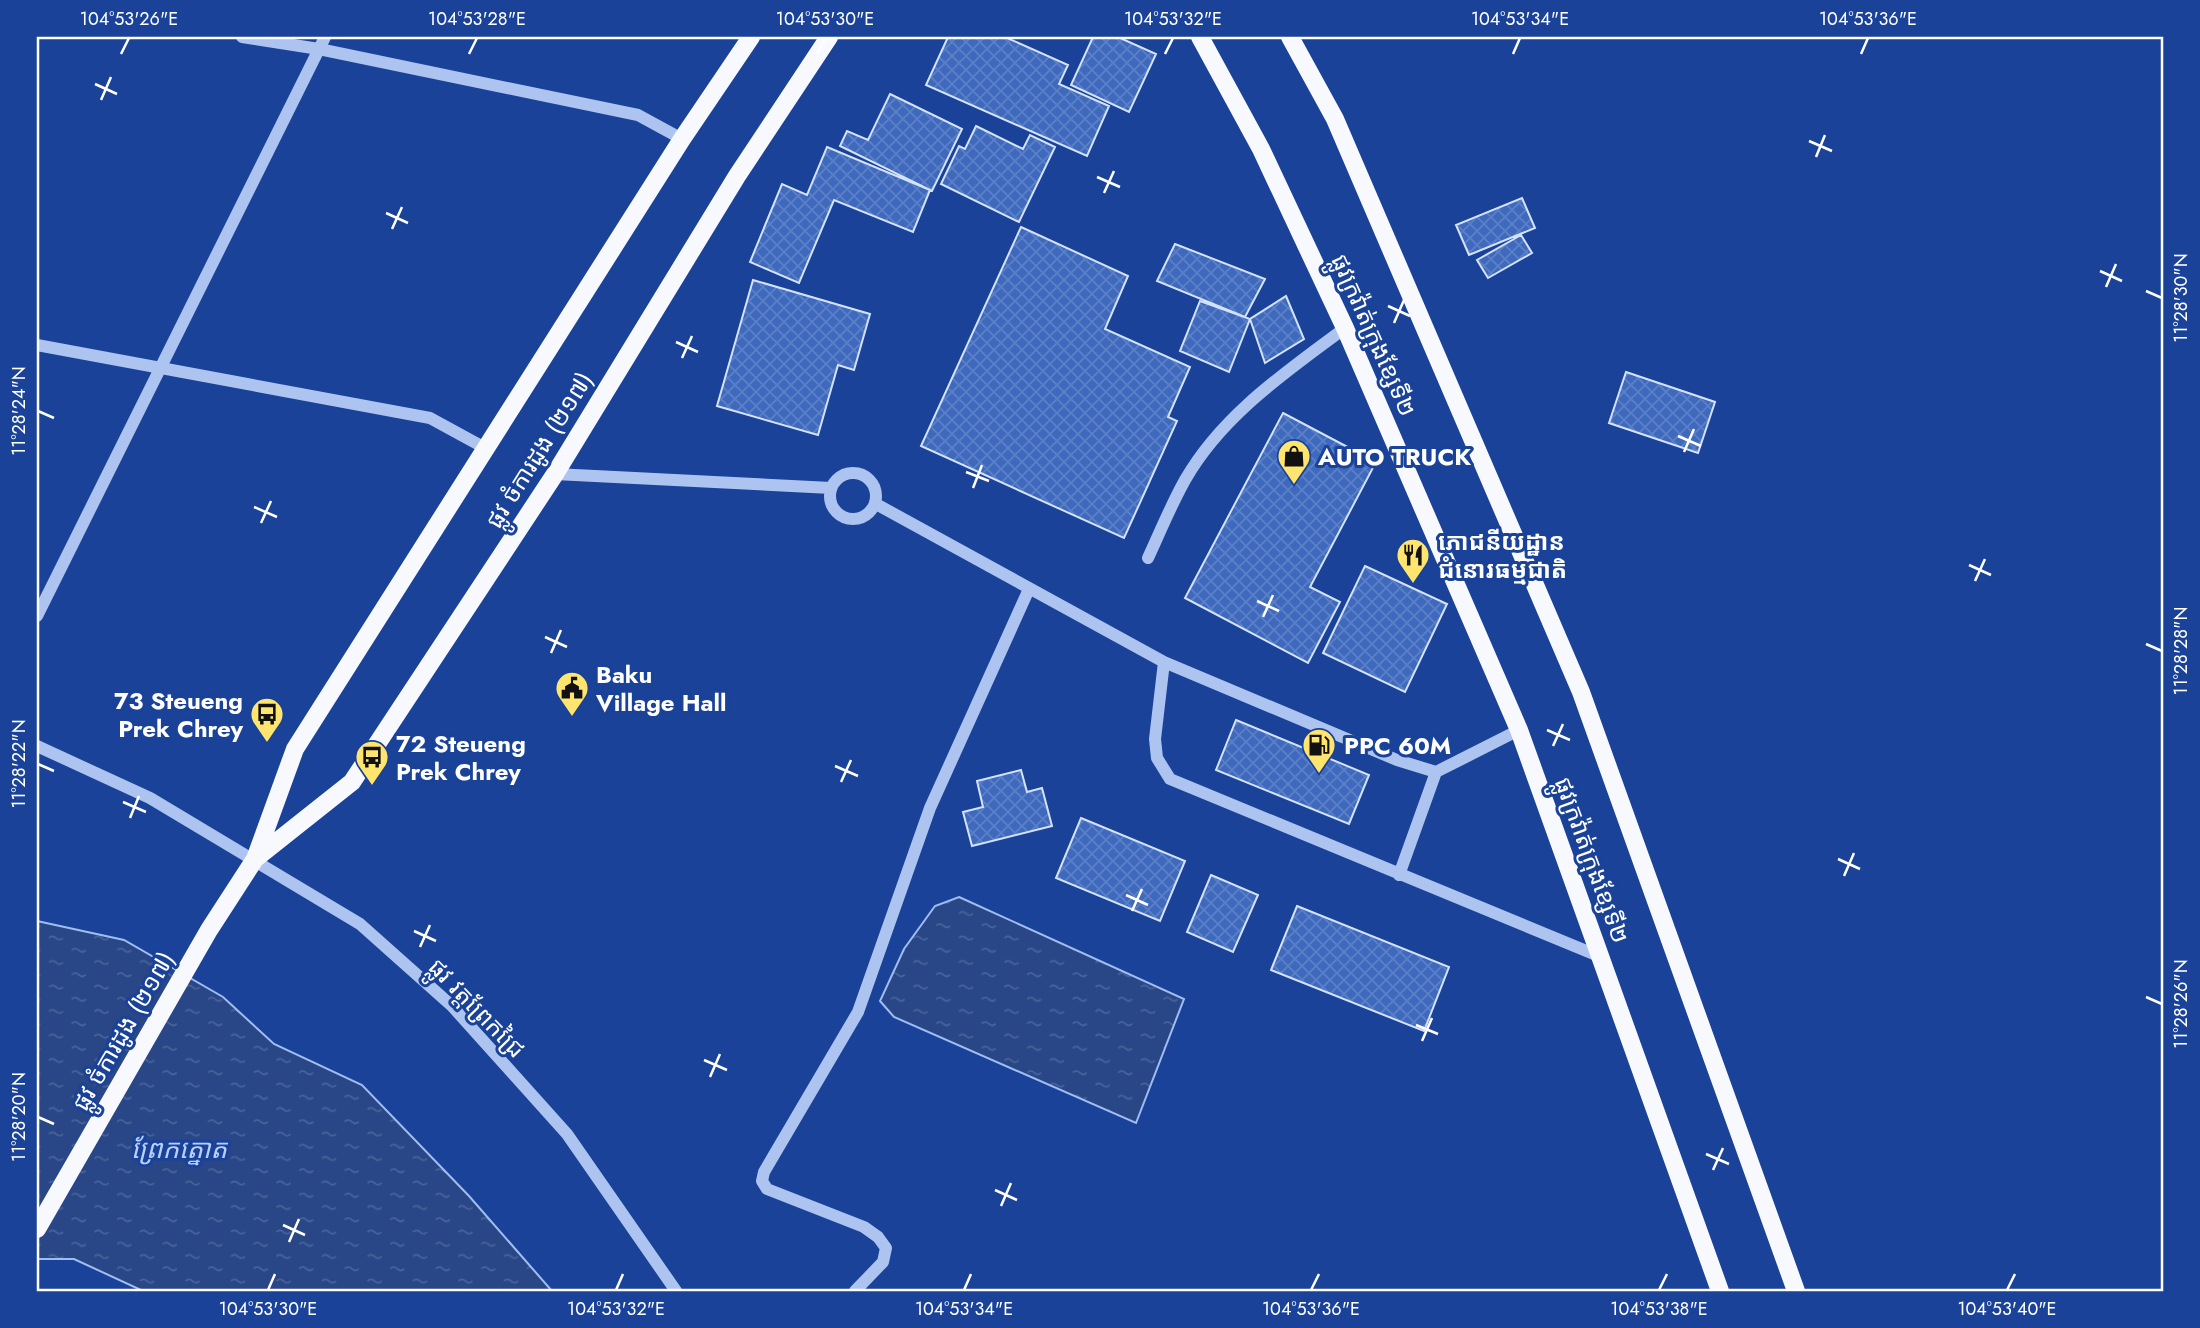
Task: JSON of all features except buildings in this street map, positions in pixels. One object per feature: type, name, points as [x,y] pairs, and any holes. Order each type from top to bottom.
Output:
[{"type":"main road","name":"ផ្លូវ ចំការដូង (២១៧)","points":[[37,1229],[209,929],[255,859],[295,749],[682,139],[751,37]]},
{"type":"main road","name":"ផ្លូវ ចំការដូង (២១៧)","points":[[255,859],[352,782],[555,474],[737,176],[829,37]]},
{"type":"main road","name":"ផ្លូវក្រវ៉ាត់ក្រុងខ្សែទី២","points":[[1200,37],[1261,149],[1345,328],[1519,730],[1720,1291]]},
{"type":"main road","name":"ផ្លូវក្រវ៉ាត់ក្រុងខ្សែទី២","points":[[1290,37],[1340,132],[1581,692],[1796,1291]]},
{"type":"street","points":[[242,37],[319,49],[638,115],[682,139]]},
{"type":"street","points":[[37,616],[325,37]]},
{"type":"street","points":[[1148,558],[1186,478],[1224,427],[1267,386],[1345,328]]},
{"type":"street","points":[[37,345],[160,370],[430,418],[485,448]]},
{"type":"street","points":[[857,473],[871,481],[875,488],[876,504],[867,515],[845,519],[834,510],[831,488],[841,476],[857,473]]},
{"type":"street","points":[[555,474],[831,488]]},
{"type":"street","points":[[876,504],[1164,662],[1397,760],[1436,772]]},
{"type":"street","points":[[855,1291],[883,1262],[886,1248],[878,1237],[864,1227],[767,1189],[762,1181],[764,1172],[858,1012],[930,808],[1029,589]]},
{"type":"street","points":[[1164,662],[1155,739],[1157,758],[1170,779],[1601,957]]},
{"type":"street","points":[[1399,875],[1436,772],[1519,730]]},
{"type":"street","name":"ផ្លូវ វត្តព្រែកជ្រៃ","points":[[37,746],[150,798],[360,924],[452,1006],[567,1134],[676,1291]]},
{"type":"water","points":[[959,897],[1184,999],[1136,1123],[894,1017],[880,1001],[904,949],[935,906]]},
{"type":"water","name":"ព្រែកត្នោត","points":[[37,921],[124,940],[223,997],[274,1044],[362,1085],[469,1196],[552,1291],[143,1291],[74,1259],[37,1259]]},
{"type":"place","name":"AUTO TRUCK","points":[[1294,486]]},
{"type":"place","name":"ភោជនីយដ្ឋាន ជំនោរធម្មជាតិ","points":[[1413,585]]},
{"type":"place","name":"Baku Village Hall","points":[[572,718]]},
{"type":"place","name":"73 Steueng Prek Chrey","points":[[267,744]]},
{"type":"place","name":"PPC 60M","points":[[1319,775]]},
{"type":"place","name":"72 Steueng Prek Chrey","points":[[372,787]]}]
